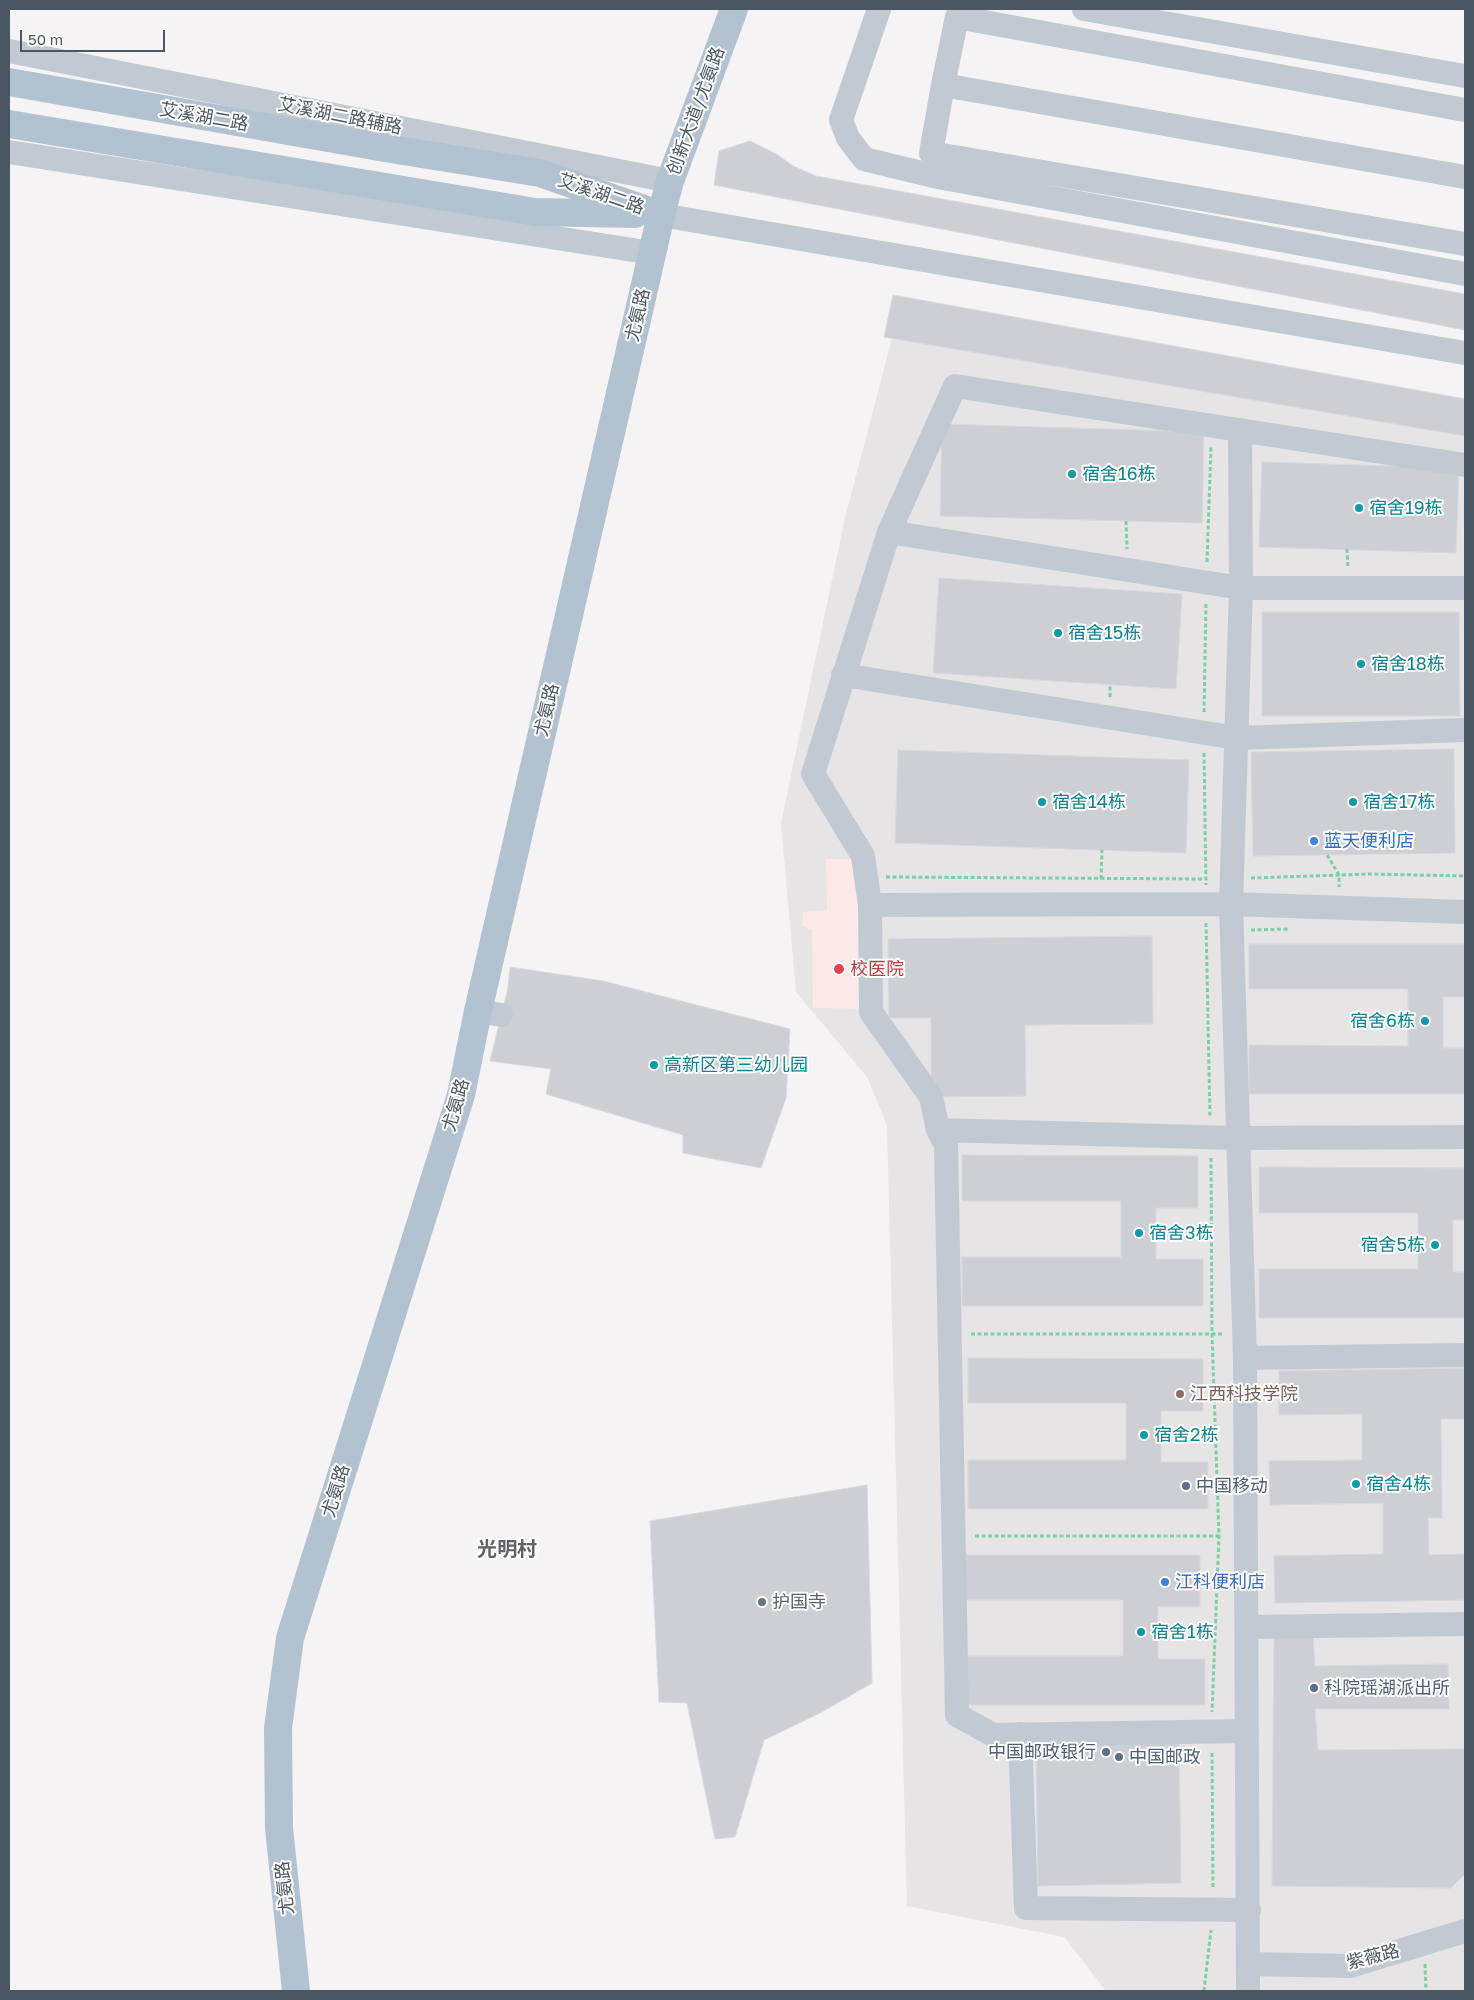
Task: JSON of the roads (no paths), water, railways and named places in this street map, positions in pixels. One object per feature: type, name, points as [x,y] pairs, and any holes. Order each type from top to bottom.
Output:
[{"type":"main road","name":"创新大道/尤氨路","points":[[661,215],[670,181],[734,9]]},
{"type":"main road","name":"艾溪湖二路","points":[[9,82],[391,149],[540,173],[661,215]]},
{"type":"main road","name":"艾溪湖二路","points":[[9,124],[535,212],[661,215]]},
{"type":"main road","name":"尤氨路","points":[[296,1991],[279,1828],[278,1728],[290,1638],[461,1095],[490,1013],[661,215]]},
{"type":"street","points":[[879,9],[841,120],[848,138],[864,159],[938,178],[1465,274]]},
{"type":"street","points":[[1084,9],[1465,76]]},
{"type":"street","points":[[1465,110],[956,17],[931,154],[1465,244]]},
{"type":"street","name":"艾溪湖二路辅路","points":[[9,51],[670,181]]},
{"type":"street","points":[[943,84],[1465,177]]},
{"type":"street","points":[[9,152],[652,252]]},
{"type":"street","points":[[661,215],[1465,353]]},
{"type":"street","points":[[1247,1731],[993,1735],[956,1715],[946,1145],[938,1130],[931,1097],[871,1012],[870,905],[863,856],[813,774],[889,532],[955,386],[1465,465]]},
{"type":"street","points":[[1240,430],[1241,588],[1231,904],[1245,1346],[1248,1991]]},
{"type":"street","points":[[889,532],[1241,588],[1465,588]]},
{"type":"street","points":[[843,675],[1237,738],[1465,730]]},
{"type":"street","points":[[870,905],[1231,904],[1465,912]]},
{"type":"street","points":[[938,1130],[1239,1138],[1465,1137]]},
{"type":"street","points":[[1245,1346],[1465,1355]]},
{"type":"street","points":[[1247,1626],[1465,1624]]},
{"type":"street","points":[[1020,1734],[1026,1908],[1248,1910]]},
{"type":"street","name":"紫薇路","points":[[1248,1964],[1350,1966],[1465,1931]]},
{"type":"place","name":"宿舍16栋","points":[[1072,474]]},
{"type":"place","name":"宿舍19栋","points":[[1359,508]]},
{"type":"place","name":"宿舍15栋","points":[[1058,633]]},
{"type":"place","name":"宿舍18栋","points":[[1361,664]]},
{"type":"place","name":"宿舍14栋","points":[[1042,802]]},
{"type":"place","name":"宿舍17栋","points":[[1353,802]]},
{"type":"place","name":"蓝天便利店","points":[[1314,841]]},
{"type":"place","name":"校医院","points":[[839,969]]},
{"type":"place","name":"宿舍6栋","points":[[1425,1021]]},
{"type":"place","name":"高新区第三幼儿园","points":[[654,1065]]},
{"type":"place","name":"宿舍3栋","points":[[1139,1233]]},
{"type":"place","name":"宿舍5栋","points":[[1435,1245]]},
{"type":"place","name":"江西科技学院","points":[[1180,1394]]},
{"type":"place","name":"宿舍2栋","points":[[1144,1435]]},
{"type":"place","name":"宿舍4栋","points":[[1356,1484]]},
{"type":"place","name":"中国移动","points":[[1186,1486]]},
{"type":"place","name":"江科便利店","points":[[1165,1582]]},
{"type":"place","name":"护国寺","points":[[762,1602]]},
{"type":"place","name":"宿舍1栋","points":[[1141,1632]]},
{"type":"place","name":"科院瑶湖派出所","points":[[1314,1688]]},
{"type":"place","name":"中国邮政银行","points":[[1106,1752]]},
{"type":"place","name":"中国邮政","points":[[1119,1757]]},
{"type":"district","name":"光明村","points":[[507,1550]]}]
